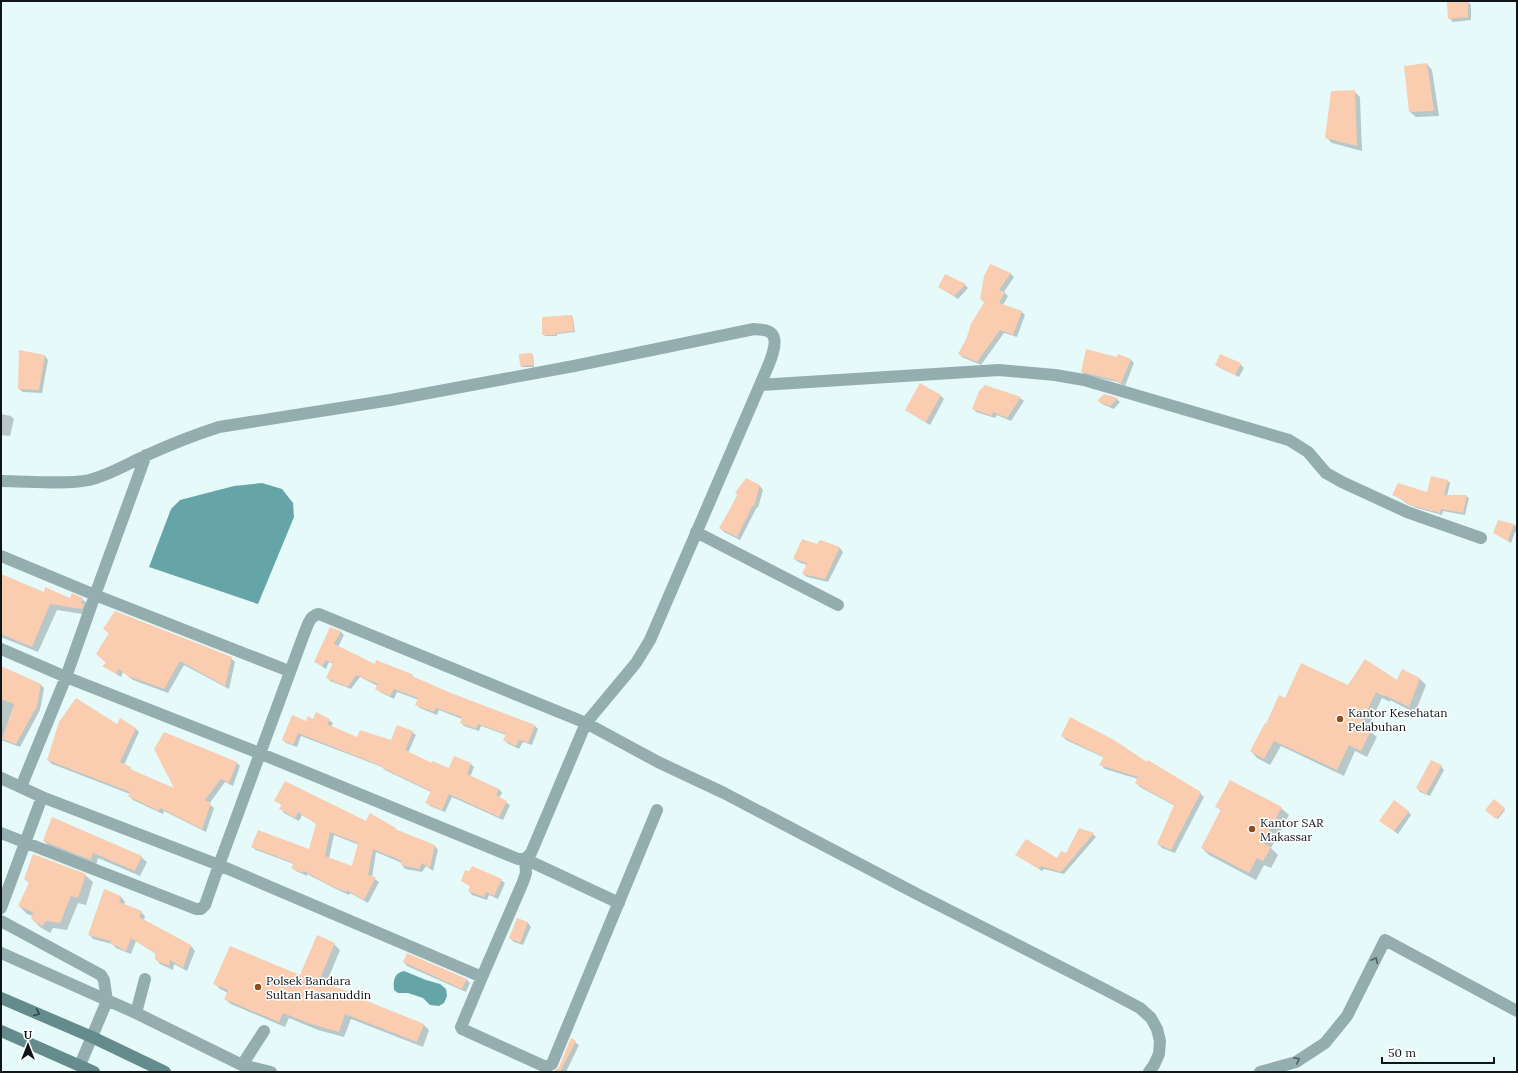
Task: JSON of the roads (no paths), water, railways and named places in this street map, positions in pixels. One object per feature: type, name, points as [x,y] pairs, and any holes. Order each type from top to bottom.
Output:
[{"type":"main road","points":[[1,998],[92,1037],[165,1072]]},
{"type":"main road","points":[[1,1031],[94,1072]]},
{"type":"street","points":[[1,481],[72,482],[88,480],[105,475],[146,455],[204,431],[218,427],[391,400],[528,375],[754,329],[765,330],[772,333],[775,339],[775,347],[760,385],[650,640],[636,663],[586,723],[531,853],[525,859],[526,873],[523,882],[461,1027],[462,1029],[544,1067],[549,1066],[554,1059],[657,810]]},
{"type":"street","points":[[760,385],[999,370],[1084,380],[1289,440],[1308,452],[1326,473],[1342,482],[1407,512],[1481,538]]},
{"type":"street","points":[[21,787],[66,677],[146,455]]},
{"type":"street","points":[[696,532],[838,605]]},
{"type":"street","points":[[1,556],[289,671]]},
{"type":"street","points":[[1,833],[196,909],[201,909],[205,905],[289,671],[311,618],[314,615],[319,614],[586,723],[658,762],[724,793],[1140,1008],[1150,1018],[1157,1029],[1160,1041],[1159,1054],[1149,1072]]},
{"type":"street","points":[[1,649],[66,677],[259,753],[518,859],[525,859],[619,903]]},
{"type":"street","points":[[1,778],[42,797],[219,865],[482,977]]},
{"type":"street","points":[[1,908],[42,797]]},
{"type":"street","points":[[1,921],[101,975],[104,980],[107,1001],[80,1065]]},
{"type":"street","points":[[1260,1072],[1296,1062],[1325,1043],[1347,1016],[1385,940],[1517,1011]]},
{"type":"street","points":[[1,954],[136,1013],[242,1065],[272,1072]]},
{"type":"street","points":[[136,1013],[146,979]]},
{"type":"street","points":[[242,1065],[264,1031]]},
{"type":"water","points":[[262,483],[282,489],[293,503],[294,517],[258,604],[149,567],[171,509],[180,500],[234,486]]},
{"type":"water","points":[[404,971],[440,984],[446,989],[447,996],[444,1003],[439,1006],[430,1005],[423,998],[408,993],[398,993],[394,990],[396,976]]},
{"type":"place","name":"Kantor Kesehatan Pelabuhan","points":[[1340,719]]},
{"type":"place","name":"Kantor SAR Makassar","points":[[1252,829]]},
{"type":"place","name":"Polsek Bandara Sultan Hasanuddin","points":[[258,987]]}]
